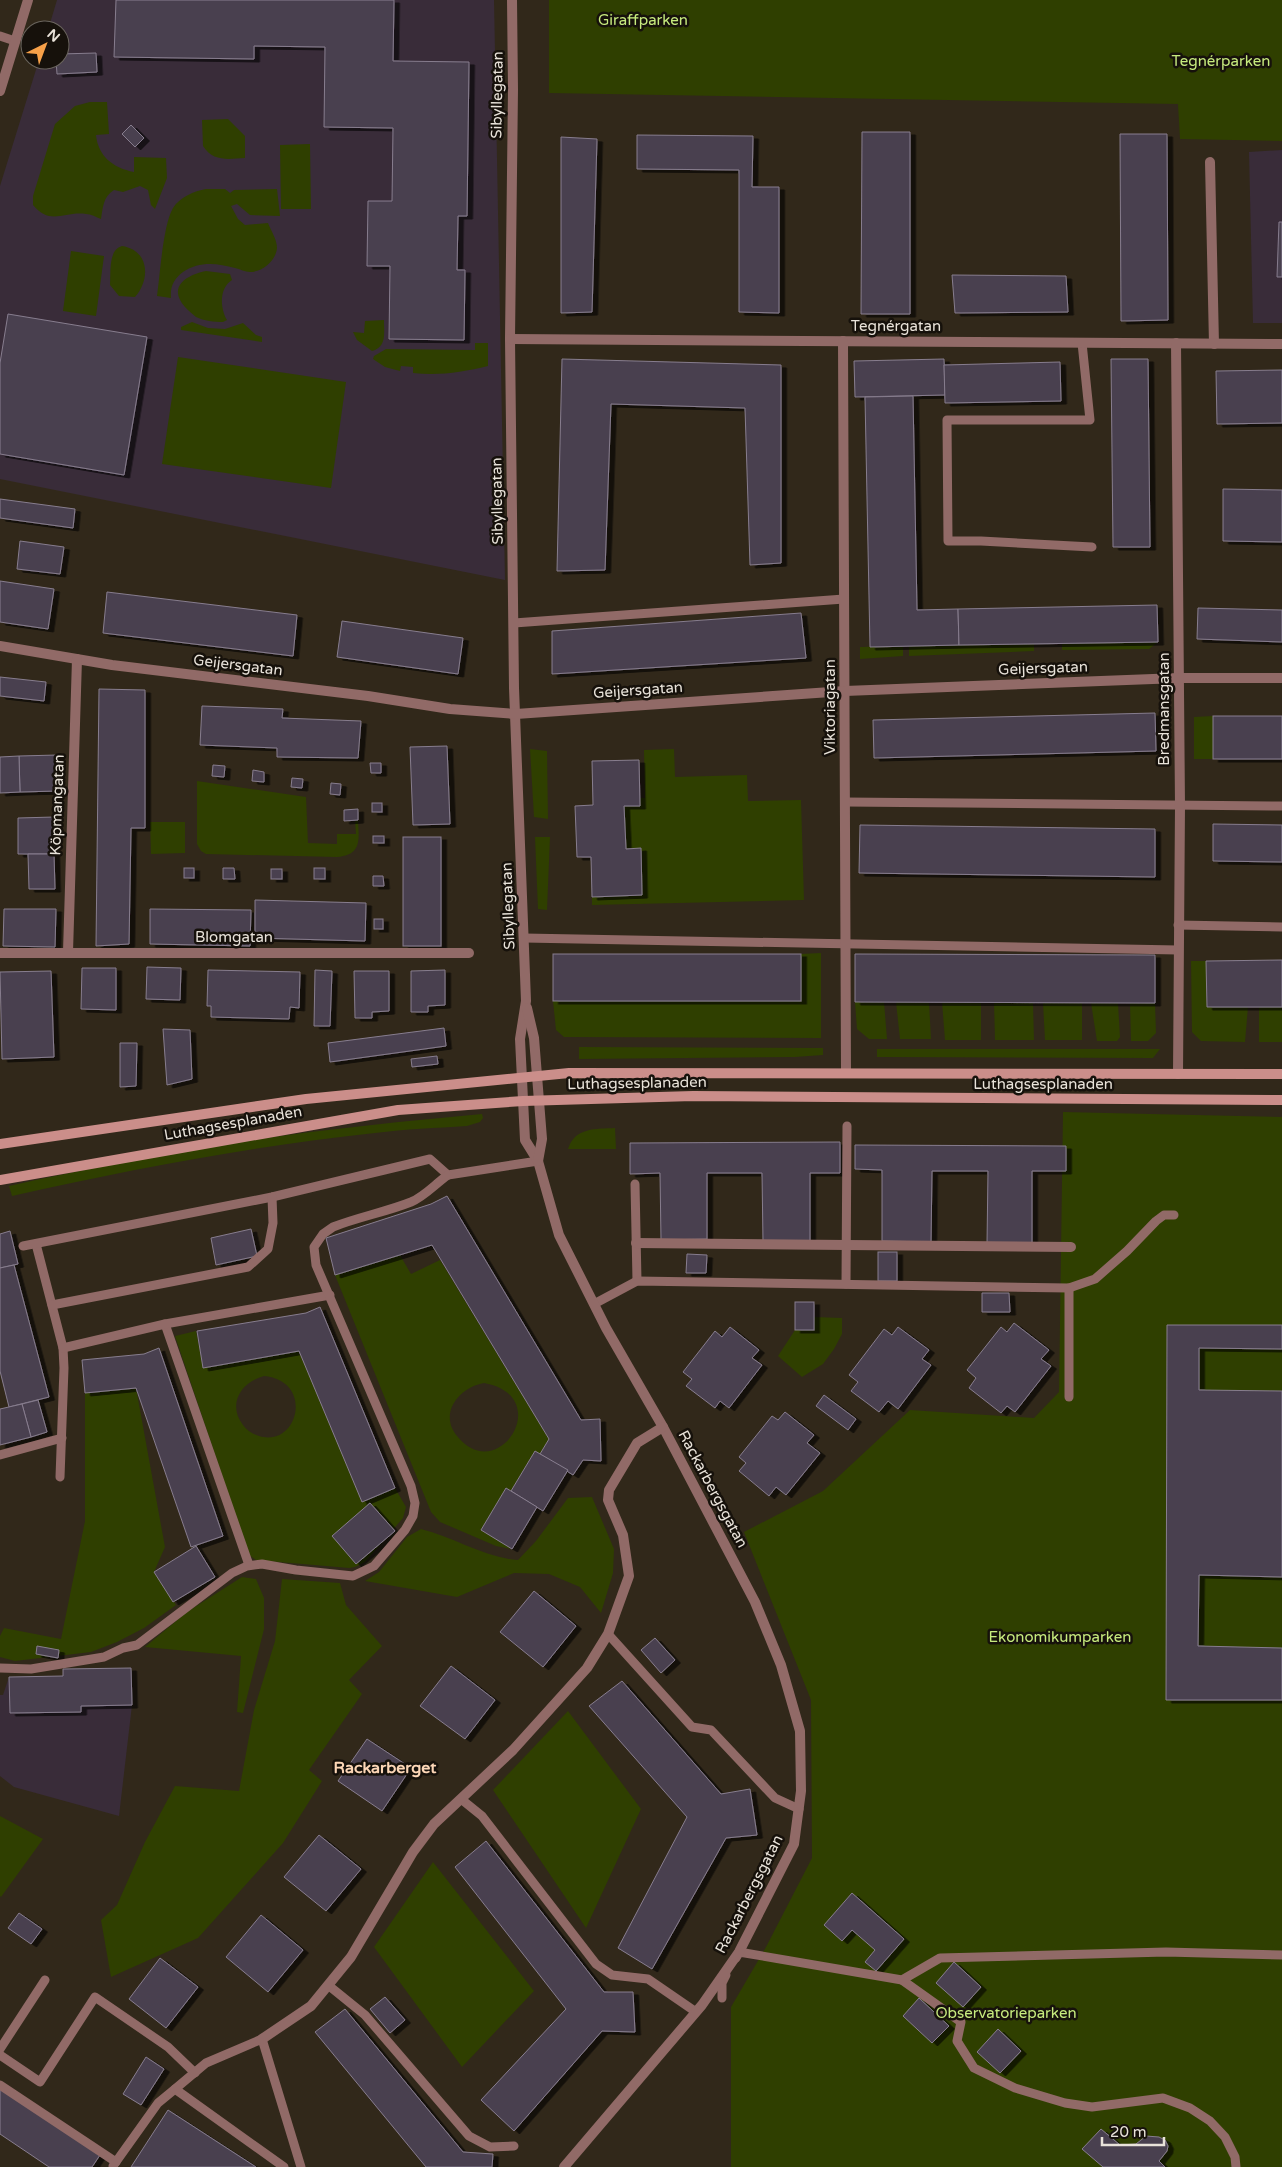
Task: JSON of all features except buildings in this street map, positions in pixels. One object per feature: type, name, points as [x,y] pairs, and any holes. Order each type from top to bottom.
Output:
[{"type":"main road","name":"Luthagsesplanaden","points":[[0,1144],[306,1099],[569,1073],[1282,1074]]},
{"type":"main road","name":"Luthagsesplanaden","points":[[0,1180],[398,1110],[539,1100],[693,1096],[1282,1100]]},
{"type":"street","points":[[0,91],[28,0]]},
{"type":"street","name":"Sibyllegatan","points":[[512,0],[513,89],[510,339],[516,714],[526,1001],[534,1038],[537,1075]]},
{"type":"street","points":[[1210,162],[1214,344]]},
{"type":"street","name":"Tegnérgatan","points":[[510,339],[1282,344]]},
{"type":"street","name":"Viktoriagatan","points":[[844,341],[846,1073]]},
{"type":"street","name":"Bredmansgatan","points":[[1176,343],[1180,806],[1178,1074]]},
{"type":"street","name":"Geijersgatan","points":[[0,646],[77,659],[368,696],[450,709],[516,714],[845,691],[1179,678],[1282,678]]},
{"type":"street","name":"Köpmangatan","points":[[68,952],[77,659]]},
{"type":"street","name":"Blomgatan","points":[[0,953],[469,953]]},
{"type":"street","name":"Sibyllegatan","points":[[522,1077],[520,1040],[526,1001]]},
{"type":"street","name":"Rackarbergsgatan","points":[[537,1075],[542,1139],[538,1160]]},
{"type":"street","name":"Rackarbergsgatan","points":[[522,1077],[525,1140],[538,1160],[559,1235],[594,1304],[663,1427],[755,1602],[781,1665],[800,1731],[799,1809],[794,1844],[739,1952],[696,2012],[564,2167]]},
{"type":"street","points":[[636,1243],[1071,1248]]},
{"type":"street","name":"Rackarbergsgatan","points":[[262,2039],[312,2006],[351,1957],[418,1845],[434,1824],[518,1744],[588,1668],[608,1634],[629,1576],[623,1535],[608,1500],[609,1490],[637,1443],[663,1427]]},
{"type":"lane","points":[[0,36],[15,40]]},
{"type":"lane","points":[[1082,343],[1090,420],[947,420],[948,541],[981,540],[1092,547]]},
{"type":"lane","points":[[514,623],[844,599]]},
{"type":"lane","points":[[845,802],[1282,806]]},
{"type":"lane","points":[[1178,925],[1282,926]]},
{"type":"lane","points":[[524,938],[1178,950]]},
{"type":"lane","points":[[846,1284],[847,1126]]},
{"type":"lane","points":[[23,1246],[272,1197],[430,1159],[448,1175]]},
{"type":"lane","points":[[0,1668],[31,1668],[86,1660],[137,1645],[232,1573],[249,1565],[262,1564],[296,1570],[353,1576],[374,1566],[405,1530],[413,1516],[415,1503],[411,1486],[367,1387],[316,1264],[314,1246],[323,1234],[333,1227],[411,1202],[423,1196],[434,1184],[448,1175],[538,1160]]},
{"type":"lane","points":[[635,1184],[637,1281]]},
{"type":"lane","points":[[52,1305],[248,1267],[268,1249],[273,1223],[272,1197]]},
{"type":"lane","points":[[594,1304],[637,1281],[1069,1288],[1095,1279],[1127,1251],[1156,1221],[1164,1215],[1174,1215]]},
{"type":"lane","points":[[36,1244],[63,1348],[60,1478]]},
{"type":"lane","points":[[1069,1288],[1069,1397]]},
{"type":"lane","points":[[63,1348],[165,1324],[330,1295]]},
{"type":"lane","points":[[165,1324],[249,1565]]},
{"type":"lane","points":[[0,1455],[62,1438]]},
{"type":"lane","points":[[608,1634],[692,1727],[711,1730],[775,1798],[799,1809]]},
{"type":"lane","points":[[461,1799],[482,1816],[596,1964],[612,1975],[648,1980],[696,2012]]},
{"type":"lane","points":[[722,1998],[722,1982],[739,1952],[902,1980],[960,2022],[957,2041],[974,2068],[1015,2088],[1065,2103],[1092,2107],[1163,2098],[1190,2108],[1210,2121],[1225,2137],[1235,2157],[1236,2167]]},
{"type":"lane","points":[[902,1980],[940,1958],[1166,1952],[1282,1955]]},
{"type":"lane","points":[[0,2049],[45,1980]]},
{"type":"lane","points":[[328,1986],[365,2014],[469,2136],[490,2147],[514,2146]]},
{"type":"lane","points":[[0,2055],[40,2082],[95,1997],[168,2047],[195,2073]]},
{"type":"lane","points":[[262,2039],[301,2167]]},
{"type":"lane","name":"Rackarbergsgatan","points":[[114,2165],[158,2103],[206,2063],[262,2039]]},
{"type":"lane","points":[[0,2085],[114,2165]]},
{"type":"lane","points":[[176,2089],[284,2167]]},
{"type":"shaded area","points":[[57,0],[494,0],[505,580],[0,479],[0,186],[36,70],[70,70],[70,20],[51,20]]},
{"type":"shaded area","points":[[1282,150],[1282,323],[1253,323],[1249,152]]},
{"type":"shaded area","points":[[131,1668],[132,1705],[119,1816],[14,1787],[0,1776],[0,1695],[3,1695],[9,1677],[63,1676],[63,1669]]},
{"type":"green space","name":"Tegnérparken","points":[[549,0],[1282,0],[1282,141],[1180,139],[1178,104],[549,93]]},
{"type":"green space","points":[[90,102],[107,102],[109,134],[96,135],[103,155],[113,164],[134,172],[134,157],[166,158],[167,178],[155,209],[151,205],[148,190],[140,186],[123,192],[114,190],[110,193],[104,203],[101,219],[86,214],[45,215],[33,205],[33,196],[55,124],[75,106]]},
{"type":"green space","points":[[228,119],[245,136],[245,158],[227,159],[216,157],[211,155],[203,146],[202,120]]},
{"type":"green space","points":[[310,144],[311,209],[281,209],[280,145]]},
{"type":"green space","points":[[206,189],[225,189],[230,193],[234,190],[277,189],[280,216],[250,215],[237,204],[231,206],[238,219],[245,225],[268,223],[277,245],[276,253],[268,265],[255,272],[215,264],[189,268],[175,280],[171,290],[171,298],[157,296],[164,238],[173,208],[188,195]]},
{"type":"green space","points":[[122,246],[138,253],[145,266],[144,282],[135,297],[119,296],[110,285],[112,257],[114,252]]},
{"type":"green space","points":[[71,251],[104,256],[96,316],[63,311]]},
{"type":"green space","points":[[206,271],[230,274],[232,280],[223,293],[222,304],[227,320],[223,322],[209,321],[196,317],[180,300],[178,293],[182,283],[192,275]]},
{"type":"green space","points":[[384,320],[384,339],[377,349],[372,351],[357,340],[353,332],[364,333],[365,321]]},
{"type":"green space","points":[[192,322],[208,328],[225,329],[243,323],[256,335],[262,337],[262,342],[181,330],[181,327]]},
{"type":"green space","points":[[475,343],[488,343],[488,366],[451,373],[423,374],[413,373],[413,367],[401,366],[400,371],[385,367],[373,359],[374,356],[386,349],[475,350]]},
{"type":"green space","points":[[178,357],[346,382],[331,488],[162,464]]},
{"type":"green space","points":[[1158,642],[1149,649],[1062,650],[1062,643]]},
{"type":"green space","points":[[1034,644],[1034,651],[909,656],[909,646]]},
{"type":"green space","points":[[903,646],[903,656],[860,659],[860,647]]},
{"type":"green space","points":[[1213,716],[1213,759],[1194,759],[1194,717]]},
{"type":"green space","points":[[530,749],[547,751],[548,819],[534,817]]},
{"type":"green space","points":[[674,749],[675,777],[747,775],[748,801],[801,800],[804,900],[592,905],[592,897],[642,895],[641,849],[626,849],[624,806],[640,806],[640,798],[645,798],[644,750]]},
{"type":"green space","points":[[197,781],[306,797],[308,843],[337,844],[337,834],[356,834],[355,820],[358,820],[359,834],[355,850],[345,856],[337,857],[206,854],[201,851],[197,844]]},
{"type":"green space","points":[[150,822],[185,822],[185,853],[151,854]]},
{"type":"green space","points":[[535,837],[550,837],[547,910],[538,909]]},
{"type":"green space","points":[[821,953],[821,1038],[564,1037],[556,1030],[553,1001],[801,1001],[801,954]]},
{"type":"green space","points":[[1191,961],[1206,961],[1207,1007],[1248,1007],[1245,1042],[1201,1041],[1192,1032]]},
{"type":"green space","points":[[855,1002],[884,1002],[887,1039],[869,1039],[857,1029]]},
{"type":"green space","points":[[896,1002],[929,1002],[931,1039],[900,1039]]},
{"type":"green space","points":[[942,1002],[981,1002],[981,1040],[945,1040]]},
{"type":"green space","points":[[994,1002],[1033,1003],[1034,1040],[995,1040]]},
{"type":"green space","points":[[1043,1003],[1082,1003],[1082,1040],[1045,1040]]},
{"type":"green space","points":[[1091,1003],[1118,1003],[1120,1037],[1117,1041],[1097,1041]]},
{"type":"green space","points":[[1130,1003],[1155,1003],[1156,1033],[1148,1041],[1131,1041]]},
{"type":"green space","points":[[1259,1007],[1282,1007],[1282,1042],[1259,1042]]},
{"type":"green space","points":[[579,1047],[823,1048],[823,1055],[795,1057],[579,1059]]},
{"type":"green space","points":[[877,1049],[1160,1049],[1153,1058],[877,1057]]},
{"type":"green space","name":"Ekonomikumparken","points":[[1063,1112],[1282,1117],[1282,2167],[731,2167],[731,2007],[766,1947],[812,1858],[811,1700],[744,1532],[823,1491],[910,1410],[1034,1418],[1059,1392]]},
{"type":"green space","points":[[482,1114],[483,1118],[480,1122],[467,1126],[329,1138],[238,1152],[147,1168],[12,1196],[9,1186],[130,1161],[252,1140],[309,1132]]},
{"type":"green space","points":[[615,1128],[616,1149],[568,1149],[571,1142],[581,1133],[594,1129]]},
{"type":"green space","points":[[400,1255],[411,1274],[440,1260],[549,1439],[540,1454],[535,1451],[511,1491],[481,1530],[512,1549],[496,1546],[440,1522],[431,1512],[335,1275]],"holes":[[[484,1383],[505,1391],[516,1404],[518,1419],[513,1433],[503,1445],[489,1451],[473,1449],[457,1436],[452,1427],[450,1419],[454,1402],[467,1390],[475,1385]]]},
{"type":"green space","points":[[814,1317],[842,1318],[842,1334],[823,1364],[802,1377],[778,1356],[795,1330],[814,1330]]},
{"type":"green space","points":[[196,1331],[203,1367],[299,1351],[362,1502],[395,1488],[406,1507],[403,1518],[365,1562],[349,1568],[256,1560],[249,1555],[175,1336]],"holes":[[[264,1376],[280,1381],[290,1389],[295,1400],[295,1412],[291,1424],[283,1432],[273,1437],[259,1436],[248,1431],[238,1417],[236,1409],[239,1395],[249,1383]]]},
{"type":"green space","points":[[136,1388],[165,1547],[154,1572],[176,1605],[144,1628],[117,1642],[91,1652],[15,1661],[0,1657],[0,1636],[4,1628],[61,1639],[85,1521],[85,1393]]},
{"type":"green space","points":[[592,1497],[614,1549],[613,1573],[601,1613],[580,1587],[549,1574],[514,1573],[457,1597],[365,1581],[379,1572],[407,1537],[421,1529],[494,1555],[518,1560],[536,1541],[568,1498]]},
{"type":"green space","points":[[242,1577],[256,1579],[264,1598],[264,1629],[243,1713],[237,1712],[241,1656],[145,1647],[187,1612]]},
{"type":"green space","points":[[282,1579],[340,1583],[346,1605],[382,1646],[349,1680],[362,1694],[309,1770],[322,1781],[283,1843],[198,1938],[111,1977],[101,1920],[117,1905],[145,1842],[175,1786],[239,1791],[254,1710],[275,1641]]},
{"type":"green space","points":[[568,1711],[641,1809],[586,1928],[493,1790]]},
{"type":"green space","points":[[0,1816],[43,1839],[1,1897],[0,1896]]},
{"type":"green space","points":[[433,1862],[534,1991],[462,2067],[374,1947]]},
{"type":"district","name":"Rackarberget","points":[[385,1768]]},
{"type":"park label","name":"Giraffparken","points":[[643,20]]},
{"type":"park label","name":"Observatorieparken","points":[[1006,2013]]}]
